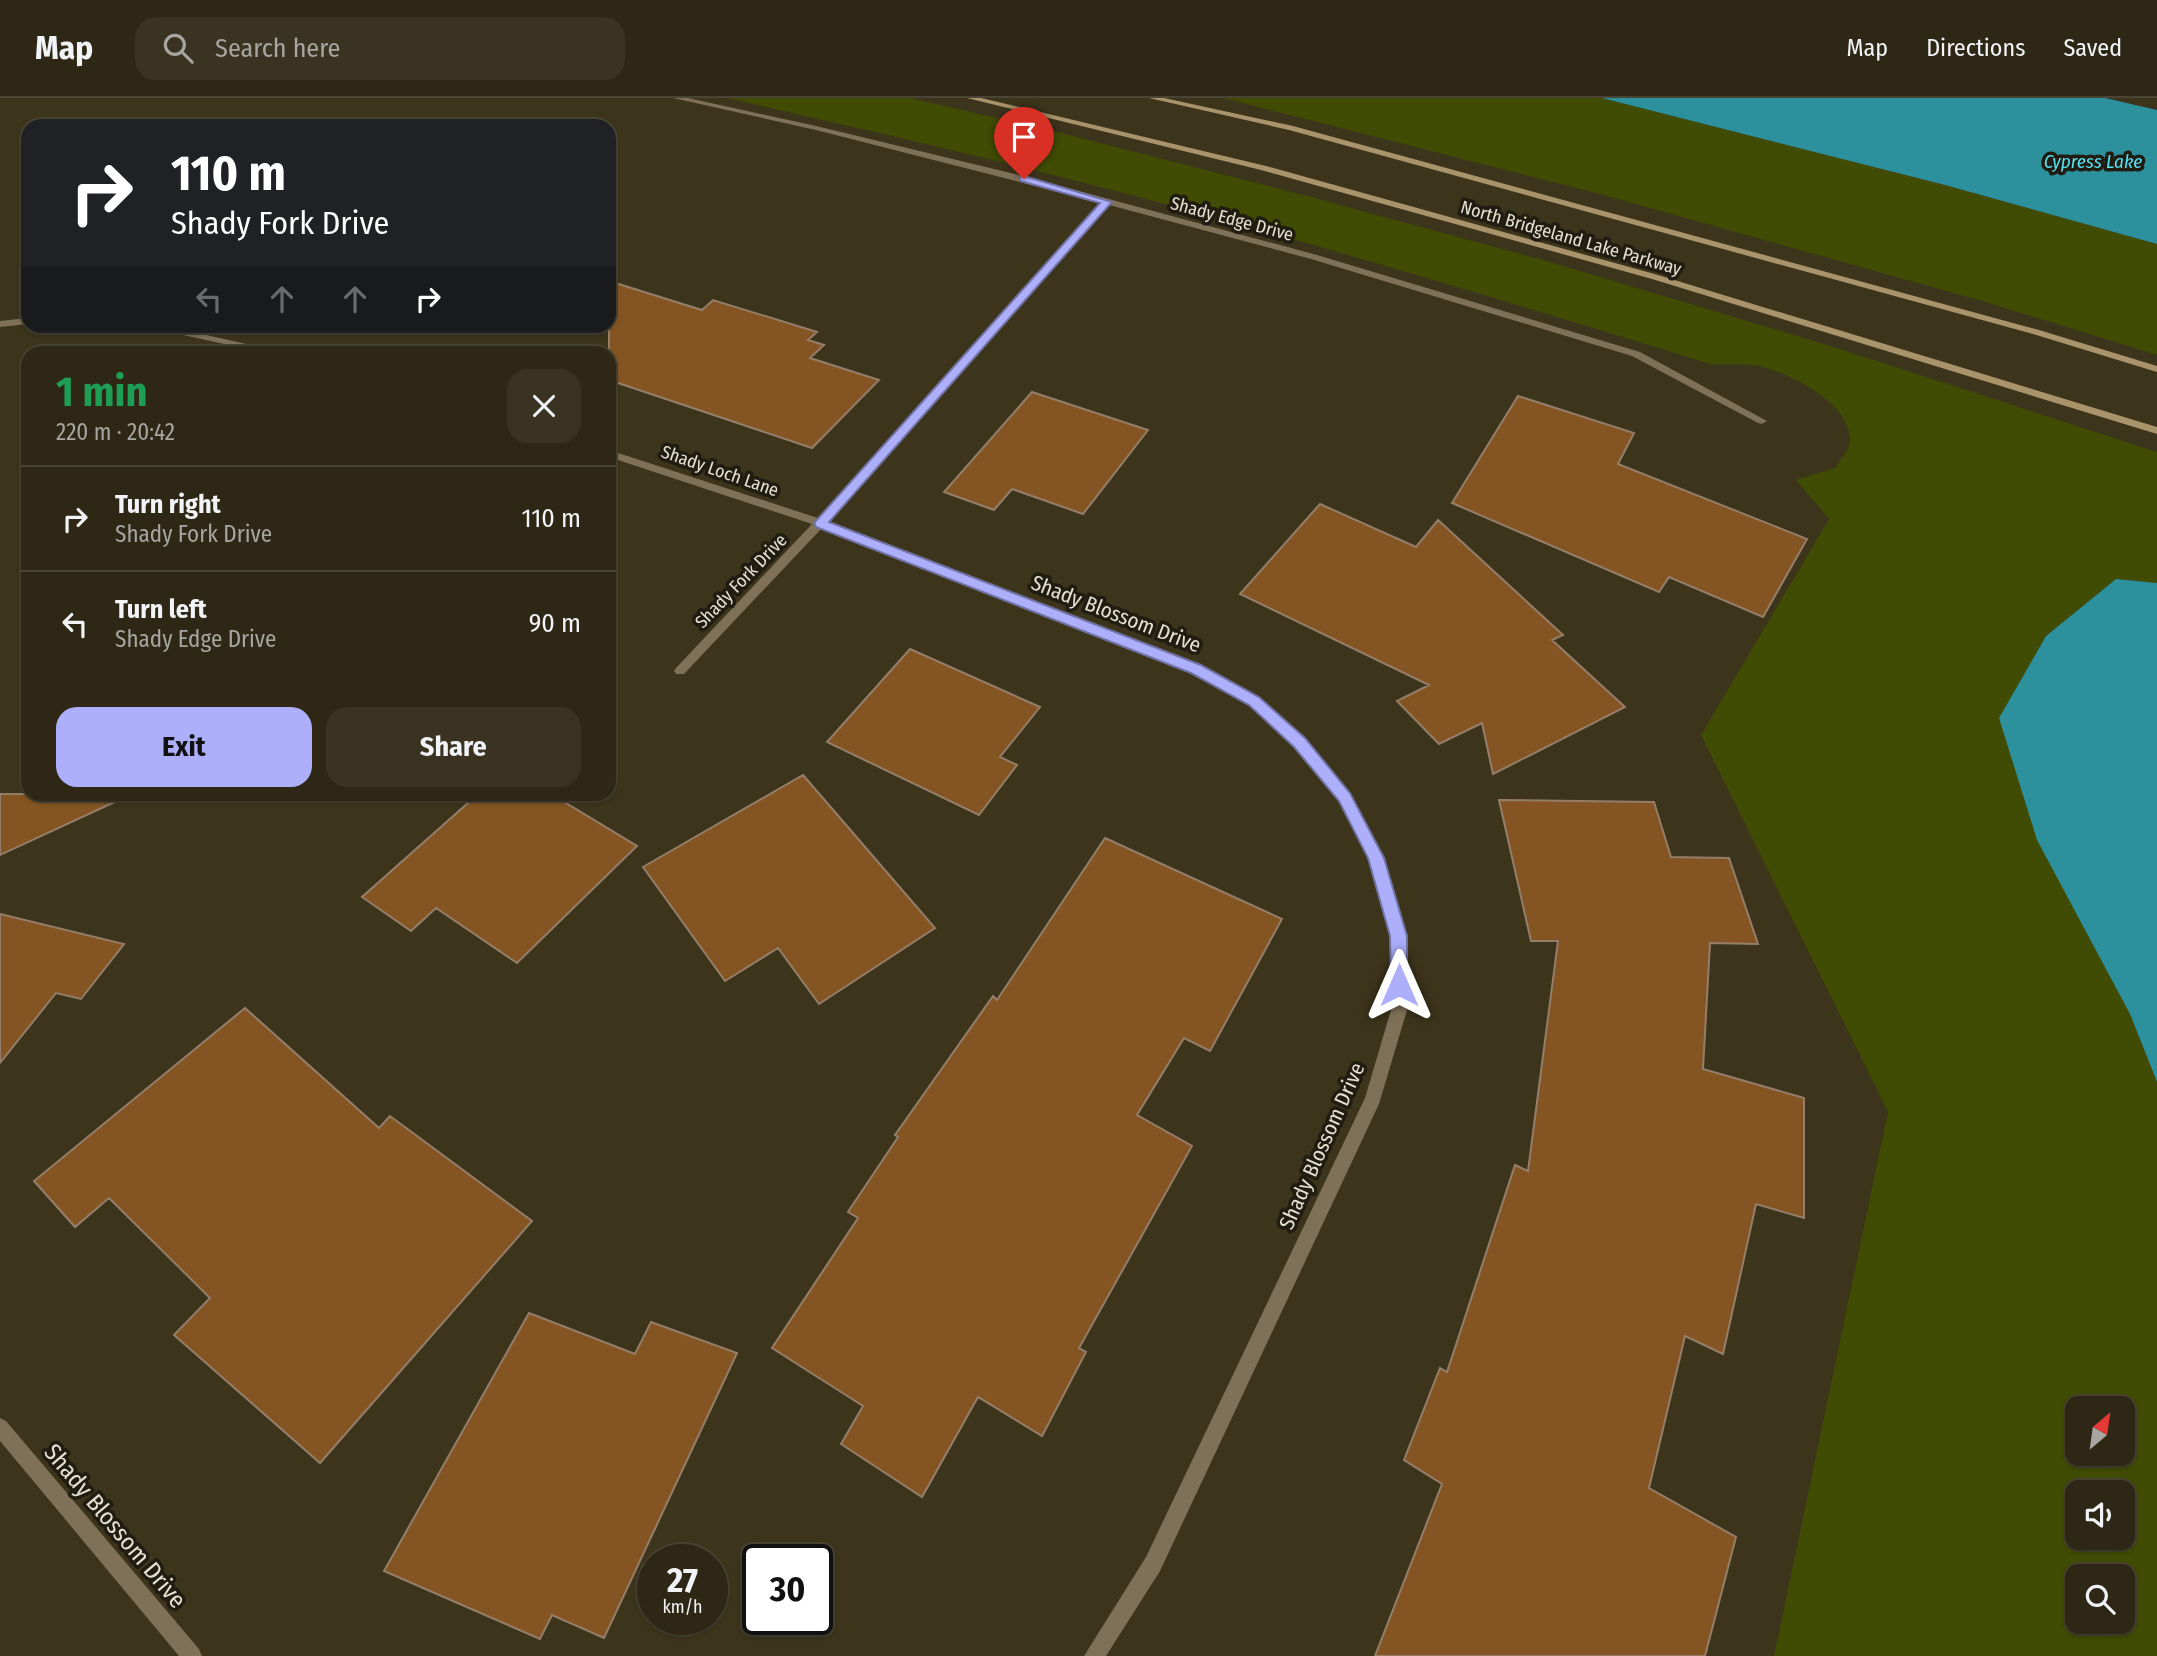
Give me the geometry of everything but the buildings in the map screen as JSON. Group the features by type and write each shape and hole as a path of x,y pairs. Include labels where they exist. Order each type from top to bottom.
{"main road":[{"name":"North Bridgeland Lake Parkway","path":"971,98 1263,168 1655,276 2157,431"},
{"name":"North Bridgeland Lake Parkway","path":"1153,98 1303,131 2023,328 2157,369"}],"street":[{"name":"Shady Edge Drive","path":"677,98 817,128 1314,257 1636,354 1762,421"},
{"name":"Shady Fork Drive","path":"680,671 820,523 1107,202"},
{"path":"0,324 21,322"},
{"path":"188,333 248,346"},
{"name":"Shady Loch Lane","path":"616,455 820,523"},
{"name":"Shady Blossom Drive","path":"820,523 1196,669 1254,701 1299,743 1344,797 1376,858 1399,936 1399,1010 1373,1099 1153,1564 1094,1656"},
{"name":"Shady Blossom Drive","path":"0,1427 192,1656"}],"green space":[{"path":"727,98 910,98 1065,134 1550,262 1824,344 2157,452 2157,583 2116,579 2046,636 1999,718 2130,1014 2157,1082 2157,1656 1774,1656 1888,1112 1701,735 1829,519 1796,480 1835,468 1849,445 1849,431 1843,417 1832,404 1803,383 1771,370 1752,365 1710,364 1243,225 1008,164"},
{"path":"1223,98 1602,98 1945,185 2157,244 2157,355 1989,303 1600,194"}],"water":[{"name":"Cypress Lake","path":"1602,98 2105,98 2157,110 2157,244 1945,185"},
{"path":"2116,579 2157,583 2157,1082 2130,1014 2037,840 1999,718 2046,636"}],"route":[{"path":"1024,179 1107,202 820,523 1196,669 1254,701 1299,743 1344,797 1376,858 1399,936 1399,985"}]}
